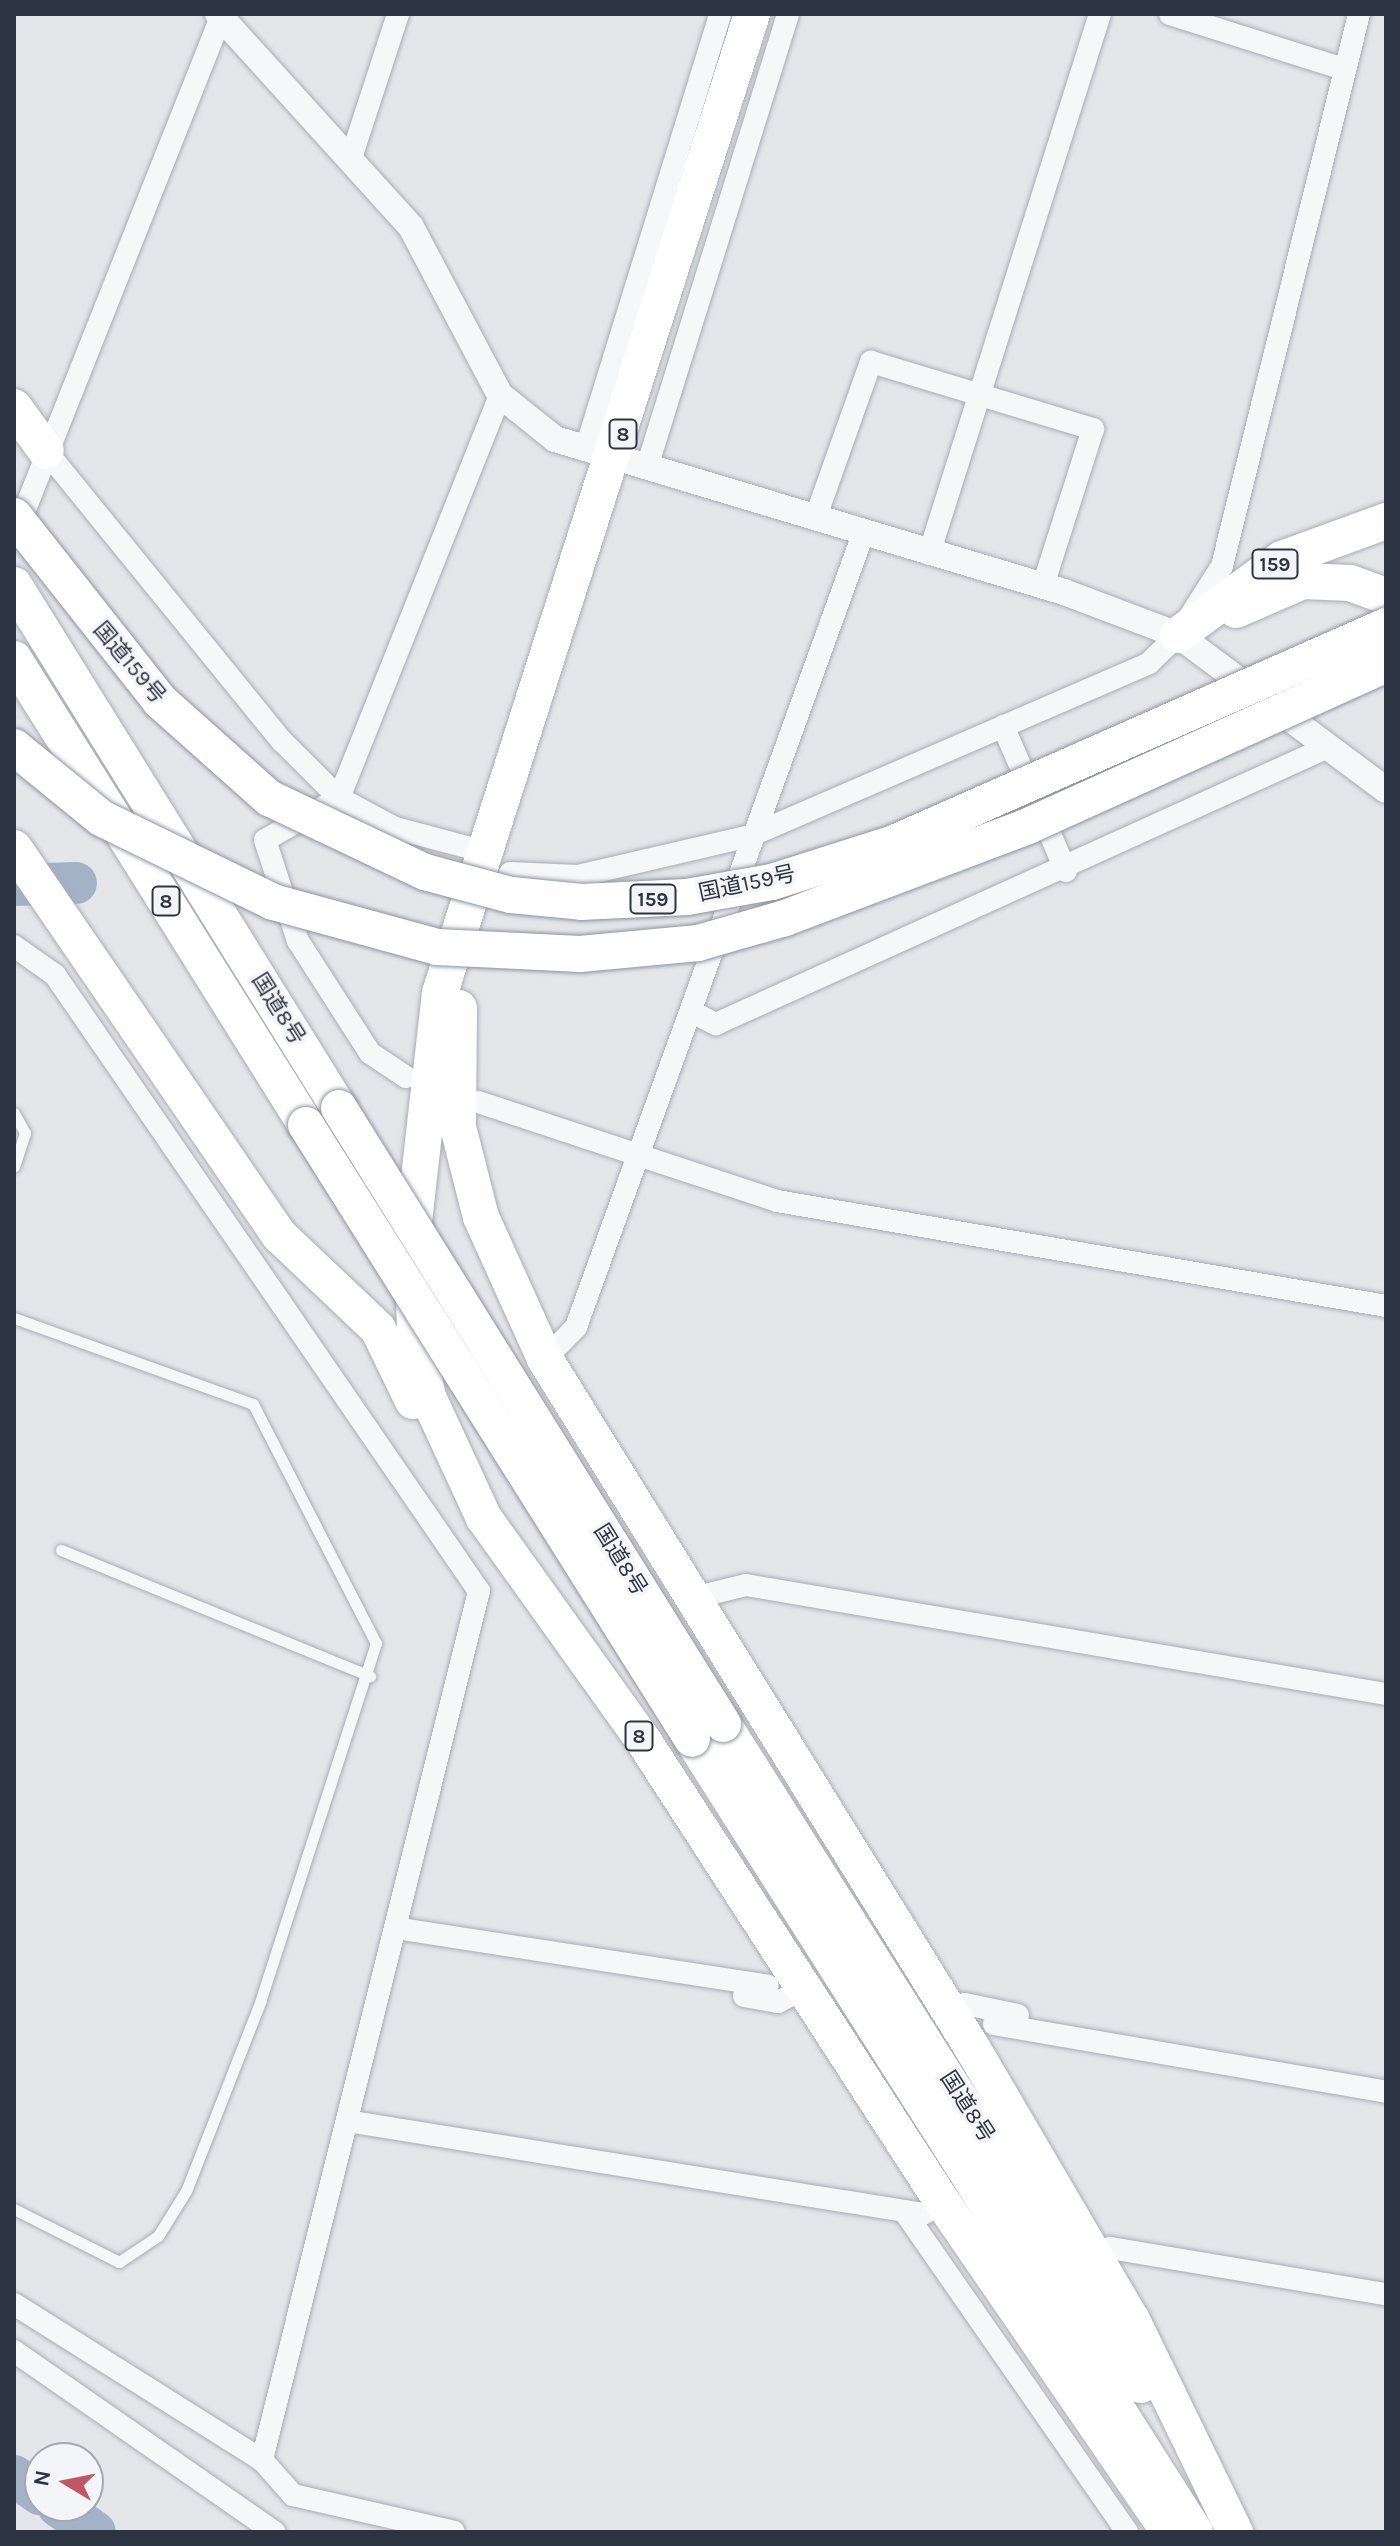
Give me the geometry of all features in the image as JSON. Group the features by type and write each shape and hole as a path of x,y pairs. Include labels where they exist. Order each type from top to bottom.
{"highway":[{"name":"8","path":"752,14 616,457 461,989 458,1127 481,1217 545,1359 697,1597 950,2012 982,2035 1232,2532"},
{"path":"14,407 46,451"},
{"name":"国道159号","path":"14,516 160,701 269,798 425,872 511,895 582,902 687,897 772,882 894,843 1386,626"},
{"name":"159","path":"1178,635 1282,559 1386,521"},
{"name":"159","path":"1178,635 1303,581 1350,583 1386,596"},
{"name":"国道8号","path":"14,585 339,1108 707,1731 1195,2532"},
{"name":"国道159号","path":"14,747 101,818 273,902 437,947 580,954 698,943 785,918 1028,826 1386,664"},
{"name":"国道8号","path":"20,668 306,1125 1232,2532"},
{"name":"8","path":"500,863 440,993 412,1240 415,1332 428,1397 484,1518 643,1740 785,1977 1169,2532"},
{"path":"33,873 280,1236 378,1329 441,1463 484,1518"}],"street":[{"path":"352,155 398,14"},
{"path":"616,457 713,61 720,14"},
{"path":"616,457 760,76 788,14"},
{"path":"929,554 1100,14"},
{"path":"1170,14 1343,69"},
{"path":"46,451 282,741 339,798 395,828 500,863 578,876 750,836 1149,663 1178,635 1222,566 1359,14"},
{"path":"14,537 219,15 352,155 440,273 500,395 555,439 1043,586 1178,635 1324,749 1386,790"},
{"path":"815,519 871,362 1093,429 1043,586"},
{"path":"406,1077 370,1053 298,941 265,840 339,798 500,395"},
{"path":"545,1359 576,1327 694,1013 750,836 863,534"},
{"path":"1003,726 1066,871"},
{"path":"694,1013 716,1024 1066,871 1324,749"},
{"path":"14,946 55,975 479,1591 262,2460"},
{"path":"478,1102 777,1201 1386,1306"},
{"path":"697,1597 746,1585 1386,1694"},
{"path":"395,1928 698,1974 785,1977"},
{"path":"698,1974 710,1962 763,1970 785,1977"},
{"path":"698,1974 704,1990 778,2002 785,1977"},
{"path":"950,2012 965,2004 1063,2024 1069,2037"},
{"path":"982,2035 1053,2050 1069,2037"},
{"path":"982,2035 1069,2037 1386,2092"},
{"path":"347,2121 923,2214 943,2203"},
{"path":"904,2211 1127,2532"},
{"path":"1099,2265 1110,2248 1386,2294"},
{"path":"14,2304 262,2460 293,2495 454,2532"},
{"path":"14,2351 274,2532"}],"lane":[{"path":"14,1113 25,1133 14,1166"},
{"path":"14,1318 253,1404 376,1643 370,1676 261,2000 186,2191 158,2236 119,2262 14,2209"},
{"path":"61,1550 370,1676"}],"waterway":[{"path":"14,885 76,883"},
{"path":"14,2476 24,2483"},
{"path":"81,2522 95,2532"}]}
